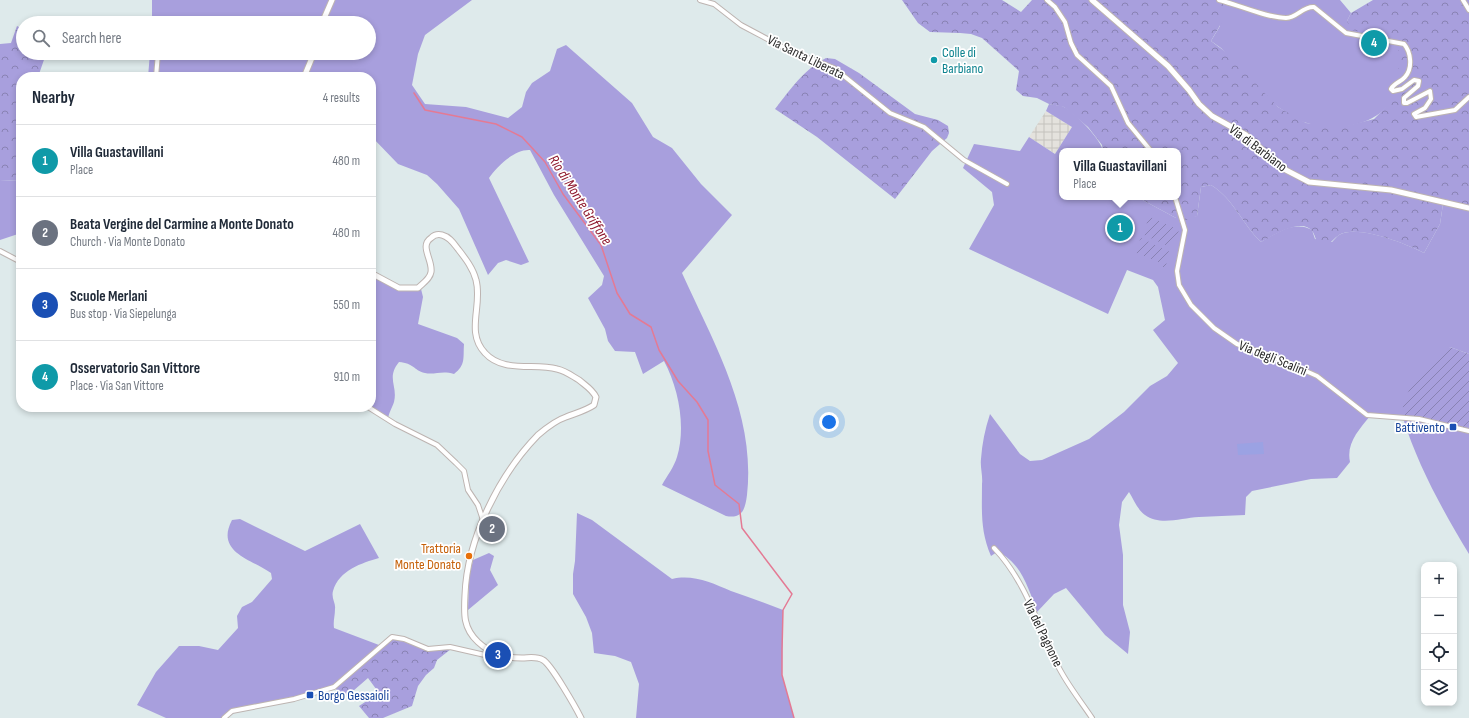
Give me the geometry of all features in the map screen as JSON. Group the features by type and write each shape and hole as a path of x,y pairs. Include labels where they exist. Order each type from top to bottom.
{"street":[{"path":"325,16 332,0"},
{"name":"Via Santa Liberata","path":"700,0 714,4 741,25 794,53 834,68 890,113 924,128 964,160 1007,184"},
{"path":"1047,0 1055,7 1065,22 1071,43 1077,55 1111,86 1116,94 1122,112 1128,123 1149,148"},
{"name":"Via di Barbiano","path":"1092,0 1168,66 1199,104 1208,112 1246,135 1282,168 1309,182 1391,190 1469,208"},
{"path":"1220,0 1275,17 1292,18 1310,7 1314,7 1346,33 1404,44 1410,56 1408,72 1391,89 1393,91 1402,89 1414,80 1418,81 1418,86 1404,98 1404,103 1407,103 1430,91 1431,99 1425,108 1414,114 1416,117 1455,110 1469,97"},
{"path":"1463,0 1469,10"},
{"path":"156,72 157,60"},
{"path":"306,72 311,60"},
{"name":"Via degli Scalini","path":"1176,200 1185,230 1177,271 1179,285 1193,307 1214,328 1237,344 1279,359 1317,376 1367,415 1419,419 1469,431"},
{"path":"376,276 399,288 418,288 427,280 431,272 431,263 426,250 428,240 435,235 442,235 450,238 470,266 476,281 478,302 474,320 476,339 485,353 496,361 508,365 556,369 566,372 592,390 596,397 594,405 587,410 565,417 540,434 520,456 508,473 483,521 470,556 466,578 464,619 468,631 492,653 510,658 536,657 547,663 581,718"},
{"path":"0,252 16,260"},
{"path":"376,412 437,445 456,462 464,471 468,490 478,504 483,521"},
{"name":"Via del Pagnone","path":"994,548 1004,559 1018,582 1034,611 1057,664 1092,718"},
{"path":"224,718 232,712 294,699 334,687 392,638 404,639 428,649 450,647 485,655 492,653"}],"shaded area":[{"path":"1046,111 1072,127 1055,154 1029,137"},
{"path":"1263,442 1264,454 1238,455 1237,444"}],"green space":[{"path":"152,0 472,0 425,35 418,54 412,85 425,104 466,107 508,118 522,107 526,92 532,83 550,71 557,49 566,45 632,103 653,137 672,148 701,184 732,215 682,273 719,353 739,408 745,436 748,465 747,495 742,512 736,516 726,516 662,485 676,461 680,445 680,408 674,384 664,361 643,374 635,352 615,351 608,341 605,329 588,298 602,285 604,276 554,195 530,150 518,152 507,159 489,178 529,262 521,265 506,260 498,263 488,275 459,209 427,175 398,164 376,141 376,72 148,72 149,60 376,60 376,16 152,16"},
{"path":"902,0 1002,0 1021,12 1032,0 1220,0 1226,3 1225,13 1222,22 1211,41 1235,59 1278,107 1306,123 1330,126 1350,125 1374,119 1387,106 1398,88 1398,41 1383,36 1351,30 1347,21 1351,13 1373,0 1469,0 1469,207 1443,204 1440,224 1424,253 1382,236 1357,232 1347,232 1339,235 1325,247 1318,245 1312,231 1307,227 1301,226 1279,232 1261,242 1254,235 1226,197 1211,185 1201,187 1197,216 1186,220 1176,218 1143,200 1181,200 1181,148 1102,148 1102,145 1088,127 1064,107 1049,104 1037,98 1023,96 1016,90 1019,71 982,38 971,34 930,32 918,23"},
{"path":"1220,0 1340,0 1351,13 1347,21 1398,41 1399,86 1392,101 1383,111 1372,118 1360,123 1346,126 1320,126 1303,122 1292,116 1270,100 1255,86 1221,48 1211,41 1220,26"},
{"path":"16,29 16,60 44,60 40,72 16,72 16,180 0,181 0,44 11,43"},
{"path":"826,58 835,59 859,73 915,114 938,120 948,126 949,133 947,138 932,151 895,199 817,137 775,109 804,74"},
{"path":"1049,104 1061,106 1069,110 1093,133 1102,148 1059,148 1059,200 1143,200 1176,218 1197,216 1201,187 1211,185 1226,197 1254,235 1261,242 1286,229 1299,226 1312,230 1315,239 1332,242 1339,235 1347,232 1369,233 1394,240 1424,253 1440,224 1443,204 1469,207 1469,354 1450,347 1419,419 1469,431 1469,554 1432,488 1416,453 1403,418 1370,416 1354,437 1349,455 1350,462 1337,478 1311,479 1252,491 1246,497 1245,515 1199,517 1164,521 1157,520 1142,513 1129,492 1122,502 1119,525 1123,555 1123,605 1130,632 1128,654 1105,635 1066,588 1054,594 1037,612 1027,586 1018,569 1005,556 997,552 991,556 987,547 982,520 981,462 984,436 990,414 1020,454 1030,461 1042,460 1089,439 1124,412 1150,386 1167,376 1178,363 1153,330 1165,320 1158,287 1153,280 1127,270 1108,314 969,249 994,205 992,192 963,168 974,144 1020,151 1029,137 1055,154 1072,127 1046,111"},
{"path":"16,180 16,235 0,240 0,181"},
{"path":"1146,215 1179,230 1173,246 1170,247 1142,234 1147,223 1144,221"},
{"path":"1141,238 1170,252 1165,268 1163,267 1163,264 1134,252"},
{"path":"376,276 407,289 421,289 423,297 418,324 457,338 464,344 464,357 462,364 458,371 454,374 446,372 425,373 411,365 399,362 393,373 395,396 388,419 376,411"},
{"path":"1450,347 1469,354 1469,431 1434,421 1403,418 1404,403 1416,379 1431,360"},
{"path":"577,513 592,520 672,579 695,578 710,582 783,610 782,675 794,718 636,718 639,684 631,662 615,656 594,653 592,633 586,617 573,594"},
{"path":"240,519 305,551 360,524 379,558 352,568 340,578 336,584 333,591 335,607 334,628 379,645 348,676 325,690 288,702 236,712 225,718 166,718 137,705 156,672 179,646 199,646 218,650 238,628 237,616 242,607 252,602 272,579 271,573 245,559 232,547 228,540 228,531 232,520"},
{"path":"489,553 494,556 490,570 498,585 468,610 469,577 473,560"},
{"path":"398,637 428,649 450,647 451,649 437,660 434,668 426,675 418,686 412,706 383,718 369,718 359,706 379,693 368,678 345,698 334,687 387,641"}],"waterway":[{"name":"Rio di Monte Griffone","path":"414,93 425,110 496,124 522,137 545,162 563,194 601,245 617,293 630,314 651,327 659,350 678,381 697,402 708,420 708,451 715,485 739,504 742,528 792,594 783,610 782,675 794,718"}],"place":[{"name":"Osservatorio San Vittore","path":"1374,43"},
{"name":"Colle di Barbiano","path":"934,60"},
{"name":"Villa Guastavillani","path":"1120,228"},
{"name":"Battivento","path":"1453,427"},
{"name":"Beata Vergine del Carmine a Monte Donato","path":"492,529"},
{"name":"Trattoria Monte Donato","path":"469,556"},
{"name":"Scuole Merlani","path":"498,655"},
{"name":"Borgo Gessaioli","path":"310,695"}]}
